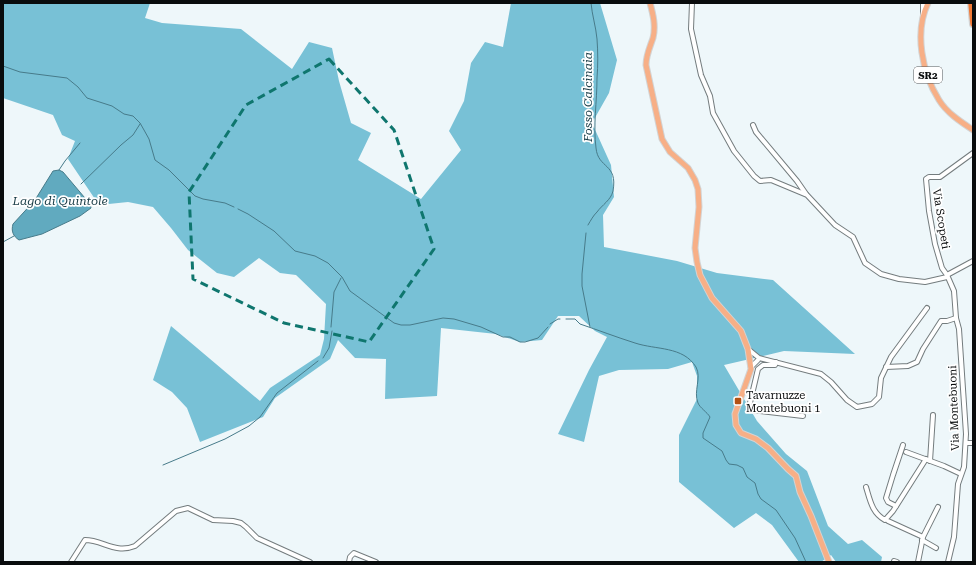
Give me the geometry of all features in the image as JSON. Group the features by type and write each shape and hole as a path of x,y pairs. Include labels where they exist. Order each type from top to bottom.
{"highway":[{"path":"971,3 973,24"}],"main road":[{"path":"650,3 654,27 653,37 646,56 646,65 662,139 666,147 688,168 698,186 699,207 696,256 703,283 712,298 741,331 748,349 751,367 735,414 735,420 738,429 742,433 762,443 796,476 800,492 829,562"},
{"name":"SR2","path":"928,3 923,18 920,41 921,50 933,88 940,101 949,111 958,120 973,130"}],"street":[{"path":"692,3 691,29 701,75 710,96 713,113 734,151 746,167 760,181 771,180 806,195"},
{"path":"923,3 923,18"},
{"path":"754,125 756,132 797,181 806,195 835,224 853,237 865,263 881,274 899,279 925,282 947,276 973,261"},
{"name":"Via Scopeti","path":"942,268 935,244 929,211 926,180 929,177 940,177 973,153"},
{"name":"Via Montebuoni","path":"942,268 954,291 956,318 959,329 966,434 964,467 958,484 954,537 948,562"},
{"path":"750,360 760,359 776,362 821,374 831,382 847,400 857,407 872,404 879,397 881,378 891,357 927,308"},
{"path":"886,367 908,366 917,362 923,349 942,321 956,318"},
{"path":"748,349 760,359"},
{"path":"751,367 760,359"},
{"path":"776,362 775,365 763,365 758,369 749,407 752,410 780,412 803,416"},
{"path":"745,388 752,390"},
{"path":"866,487 874,512 885,520 928,460 932,416"},
{"path":"966,443 973,443"},
{"path":"896,506 888,502 886,498 903,445"},
{"path":"906,452 961,474"},
{"path":"918,562 922,539 938,507"},
{"path":"71,562 85,540 122,549 129,548 135,546 176,511 188,508 213,520 241,523 257,538 310,562"},
{"path":"888,521 936,548"},
{"path":"349,562 350,557 354,554 376,562"}],"highlighted area":[{"path":"329,59 394,130 434,249 369,342 284,323 193,279 189,192 246,105"}],"shaded area":[{"path":"3,3 150,3 145,18 162,23 241,29 292,69 309,42 332,48 339,81 351,123 371,133 358,160 421,199 461,150 449,131 464,101 471,63 485,42 503,47 511,3 600,3 617,60 609,93 592,123 611,165 614,197 603,215 604,247 677,261 717,273 773,280 855,354 784,351 724,365 757,421 786,454 807,471 828,526 848,544 862,540 882,557 881,562 836,562 831,555 821,562 799,562 772,525 756,513 734,528 679,482 679,435 697,399 697,376 692,362 668,369 619,370 599,376 584,442 558,434 607,337 595,331 579,316 558,316 542,340 520,342 496,334 441,328 437,396 385,399 386,359 355,358 338,340 330,359 275,398 263,417 200,442 187,408 172,392 153,380 171,326 260,401 270,388 320,355 324,339 326,304 296,275 280,273 259,258 234,277 217,273 188,250 153,207 128,202 99,205 68,159 75,141 62,135 53,115 3,98"}],"water":[{"name":"Lago di Quintole","path":"59,170 63,172 90,204 91,208 80,216 42,234 19,240 13,233 13,224 35,200 53,171"}],"waterway":[{"name":"Fosso Calcinaia","path":"588,225 594,215 612,194 614,182 613,175 600,160 596,148 595,122 598,49 591,3"},
{"path":"3,66 20,72 67,78 78,87 87,98 112,106 124,114 133,116 140,123 149,139 155,160 169,170 195,196 225,203 234,207"},
{"path":"81,184 133,135 140,124"},
{"path":"59,170 80,143"},
{"path":"238,209 274,231 295,251 315,256 328,263 342,277 350,291 394,323 410,325 443,318 454,319 481,327 503,337 510,337 520,342 538,338 548,327"},
{"name":"Fosso Calcinaia","path":"586,233 582,286 590,327"},
{"path":"3,242 14,236"},
{"path":"331,327 334,292 341,278"},
{"path":"550,324 560,319"},
{"path":"566,319 575,319 580,324 635,343 677,352 691,360 698,371 696,394 698,403 710,417 703,433 703,438 722,451 729,464 737,465 743,468 747,477 755,483 761,499 776,510 795,538 806,562"},
{"path":"323,358 329,348 332,331"},
{"path":"163,465 225,439 249,426 260,417 277,393 318,361"}],"place":[{"name":"Tavarnuzze Montebuoni 1","path":"738,401"}]}
